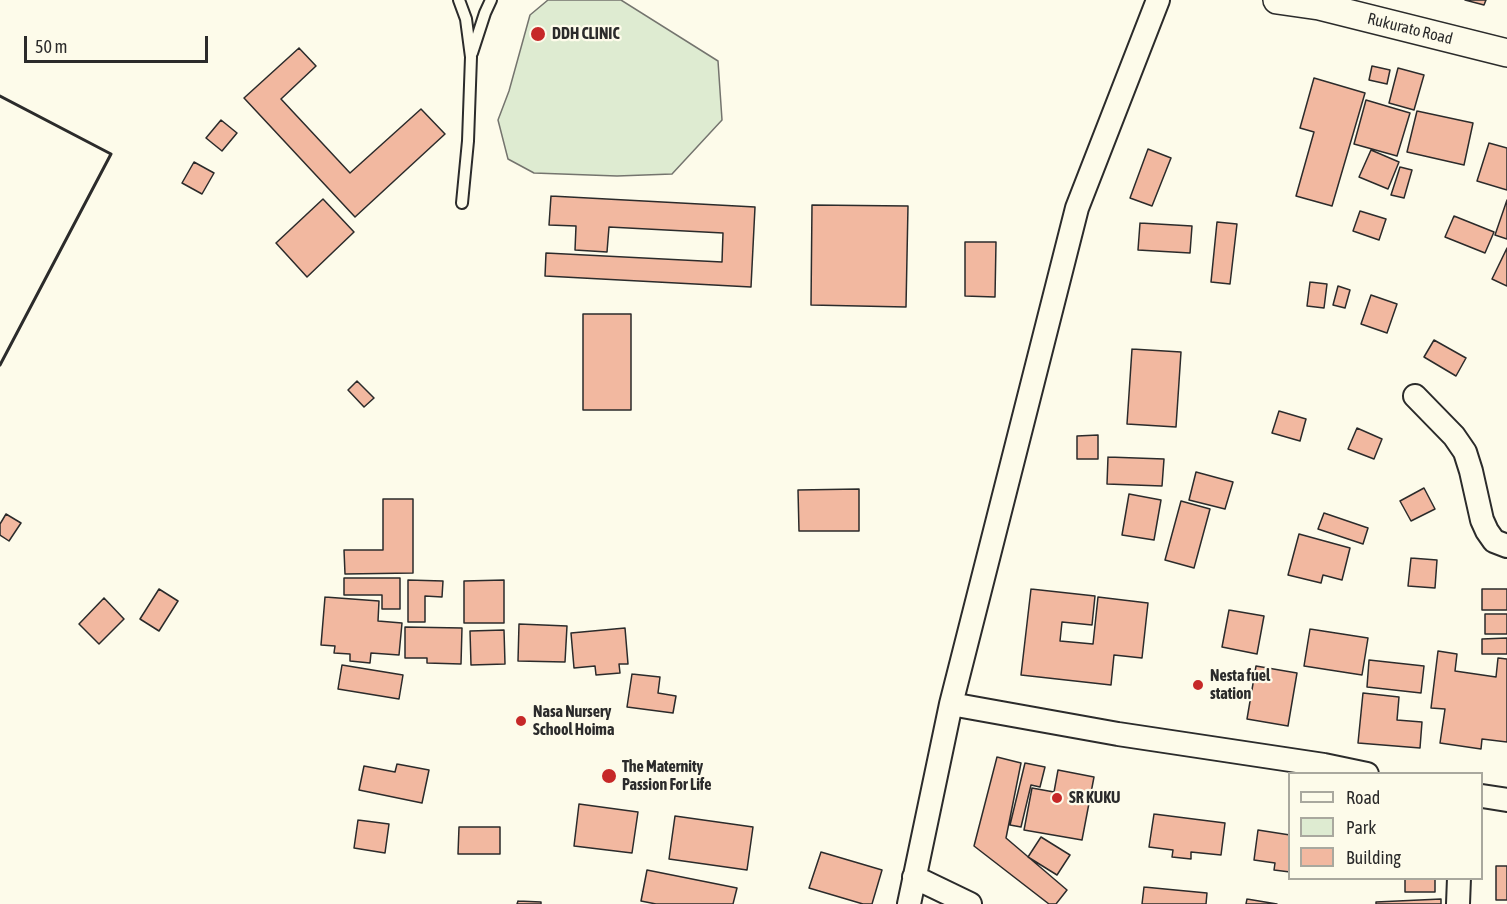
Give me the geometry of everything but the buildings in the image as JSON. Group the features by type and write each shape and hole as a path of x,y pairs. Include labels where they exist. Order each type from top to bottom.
{"street":[{"path":"909,904 951,704 1077,208 1158,0"},
{"name":"Rukurato Road","path":"1277,0 1319,6 1507,53"},
{"path":"1415,396 1454,436 1465,452 1482,520 1494,541 1507,546"},
{"path":"951,704 1118,734 1356,772"},
{"path":"1483,796 1507,800"},
{"path":"914,877 970,904"},
{"path":"1458,904 1459,880"}],"lane":[{"path":"459,0 466,19 471,57 468,141 462,203"},
{"path":"471,57 491,0"}],"green space":[{"path":"548,0 621,0 718,61 722,120 672,174 617,176 534,173 508,159 498,120 509,91 530,15"}],"wall":[{"path":"0,96 111,154 0,365"}],"place":[{"name":"DDH CLINIC","path":"538,34"},
{"name":"Nesta fuel station","path":"1198,685"},
{"name":"Nasa Nursery School Hoima","path":"521,721"},
{"name":"The Maternity Passion For Life","path":"609,776"},
{"name":"SR KUKU","path":"1057,798"}]}
